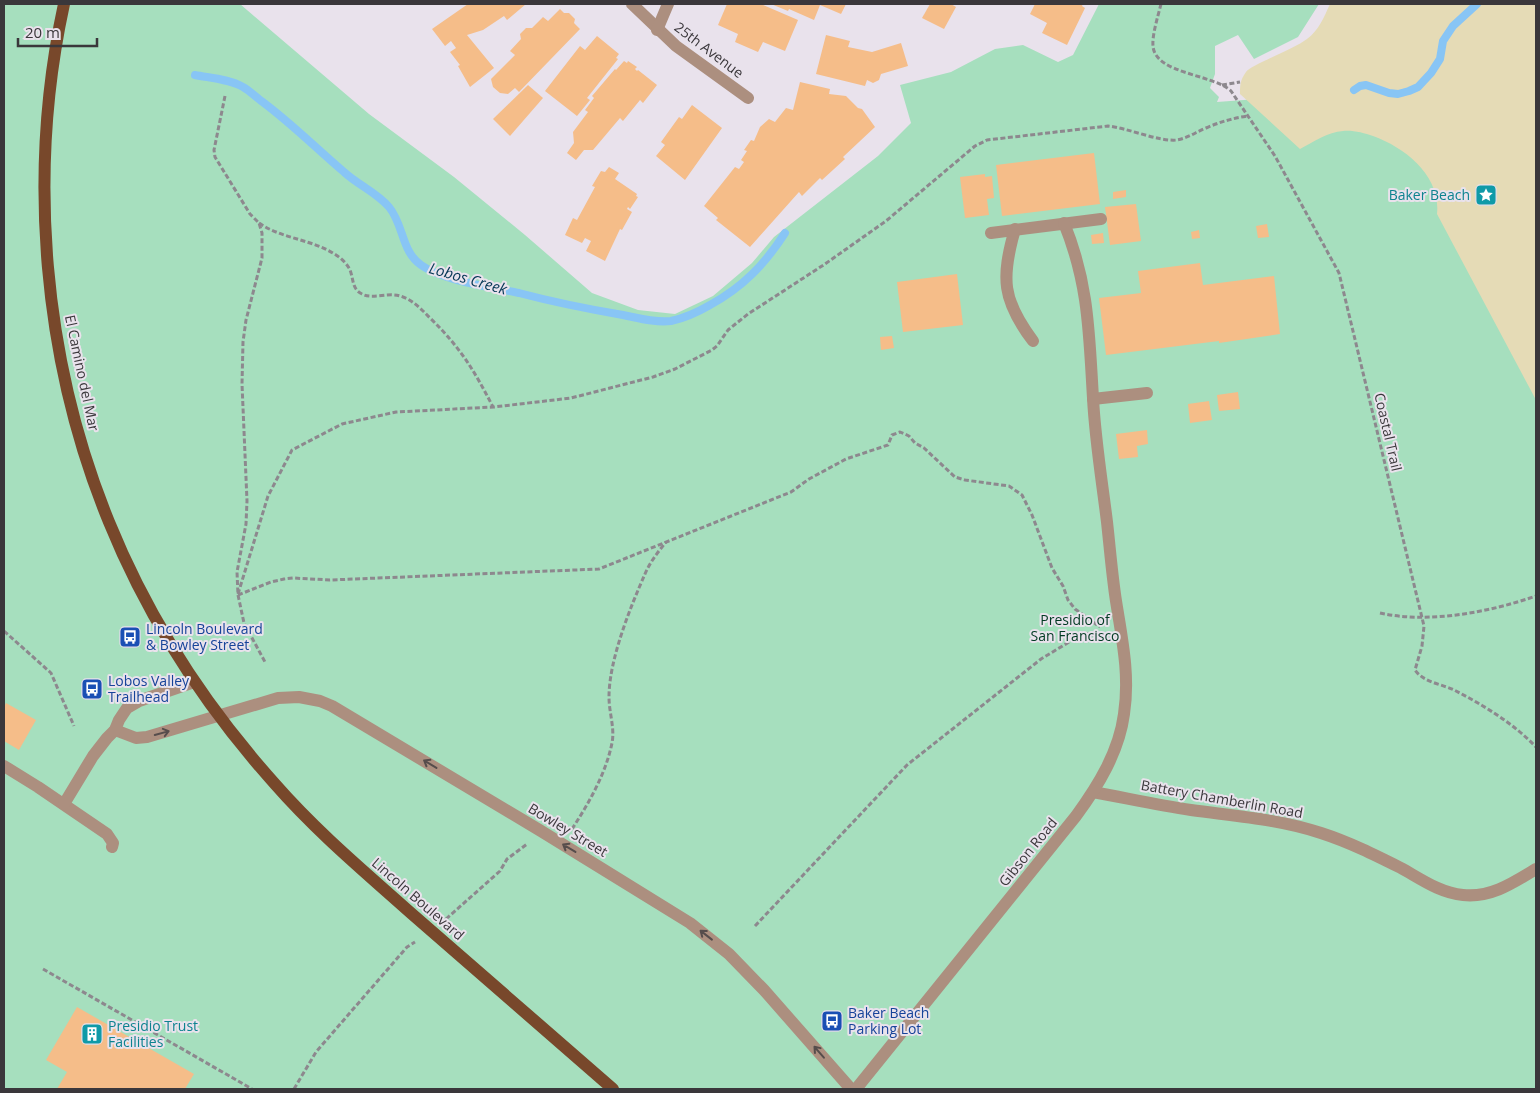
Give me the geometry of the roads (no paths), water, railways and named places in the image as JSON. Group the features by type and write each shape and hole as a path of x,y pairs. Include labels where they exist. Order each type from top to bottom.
{"main road":[{"name":"El Camino del Mar","path":"64,4 51,82 45,168 48,256 61,358 81,443 110,524 167,637 194,682 219,717"},
{"name":"Lincoln Boulevard","path":"219,717 308,820 430,930 613,1089"}],"street":[{"name":"25th Avenue","path":"632,4 657,30 676,46 748,98"},
{"path":"657,30 668,4"},
{"path":"991,233 1101,219"},
{"name":"Gibson Road","path":"856,1089 1094,792 1113,755 1124,715 1127,679 1115,594 1093,399 1085,290 1076,254 1064,224"},
{"path":"1015,230 1007,260 1006,286 1014,314 1033,341"},
{"path":"1093,399 1147,393"},
{"path":"64,804 93,756 115,730 122,714 132,704 194,682"},
{"name":"Bowley Street","path":"115,730 141,738 219,717 278,698 299,697 320,701 344,713 541,831 671,911 711,939 729,954 780,1006 851,1089"},
{"path":"4,766 107,834 113,843 112,848"},
{"name":"Battery Chamberlin Road","path":"1094,792 1178,808 1292,825 1343,841 1397,866 1435,887 1462,895 1488,894 1501,889 1536,868"}],"waterway":[{"name":"Lobos Creek","path":"1354,90 1366,85 1398,94 1418,87 1431,73 1440,59 1443,41 1453,26 1477,4"},
{"name":"Lobos Creek","path":"195,75 232,82 243,87 285,119 349,177 373,193 389,207 398,222 406,245 414,259 430,271 455,279 653,321 671,321 701,310 733,291 761,265 785,233"}],"place":[{"name":"Baker Beach","path":"1486,195"},
{"name":"Lincoln Boulevard & Bowley Street","path":"130,637"},
{"name":"Lobos Valley Trailhead","path":"92,689"},
{"name":"Baker Beach Parking Lot","path":"832,1021"},
{"name":"Presidio Trust Facilities","path":"92,1034"}],"park label":[{"name":"Presidio of San Francisco","path":"1075,628"}]}
